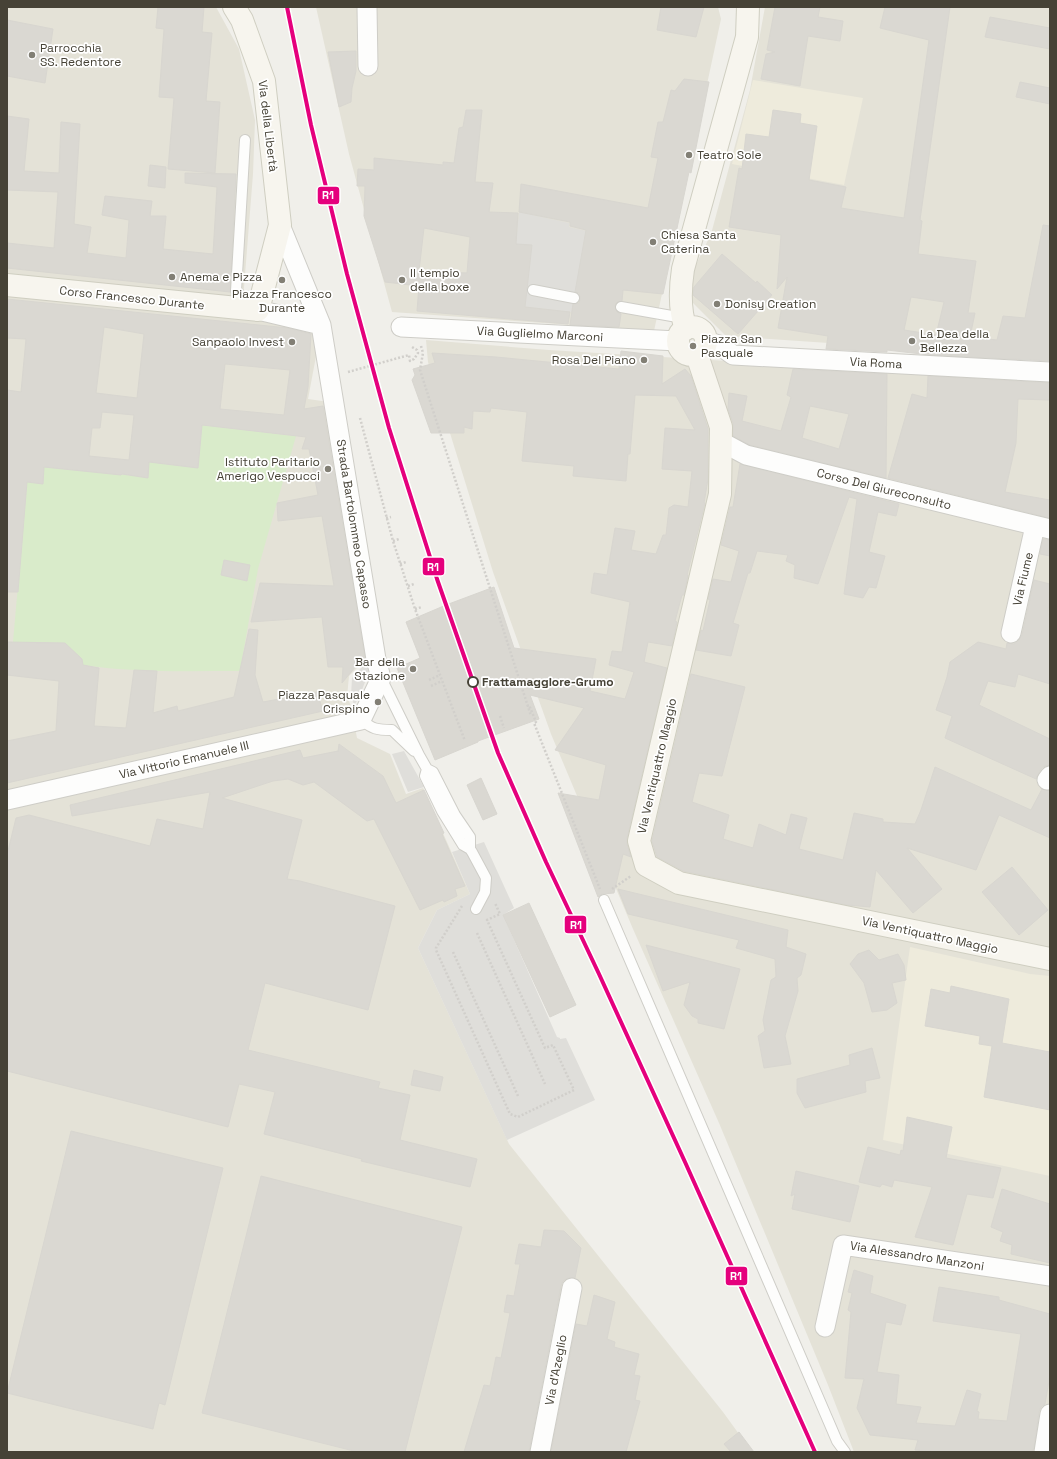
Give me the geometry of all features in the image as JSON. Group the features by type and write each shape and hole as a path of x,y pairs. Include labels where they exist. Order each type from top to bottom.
{"street":[{"name":"Via della Libertà","path":"234,7 242,20 264,81 280,226"},
{"path":"367,7 368,66"},
{"path":"734,7 746,36"},
{"path":"702,348 705,336 700,329 682,329 680,288 683,269 746,36 748,7"},
{"path":"280,226 258,310 321,325"},
{"path":"280,226 321,325"},
{"name":"Corso Francesco Durante","path":"7,285 258,310"},
{"name":"Strada Bartolommeo Capasso","path":"321,325 380,678"},
{"name":"Via Guglielmo Marconi","path":"401,327 682,329"},
{"name":"Via Roma","path":"702,348 719,345 733,355 1050,372"},
{"name":"Via Ventiquattro Maggio","path":"702,348 721,428 720,494 639,841 646,865 679,883 1050,959"},
{"name":"Corso Del Giureconsulto","path":"720,442 746,455 1043,527"},
{"name":"Via Fiume","path":"1011,633 1043,527"},
{"path":"361,720 380,678"},
{"name":"Via Vittorio Emanuele III","path":"7,800 361,720"},
{"name":"Via Alessandro Manzoni","path":"825,1327 843,1245 1050,1276"},
{"name":"Via d'Azeglio","path":"540,1452 572,1288"},
{"path":"1044,1452 1050,1414"}],"lane":[{"path":"245,140 236,291 258,310"},
{"path":"533,290 574,298"},
{"path":"621,307 682,329"},
{"path":"380,678 419,755 427,769 433,772 455,815 470,837 470,848 486,878 485,892 476,909"},
{"path":"361,720 372,728 392,730 419,755"},
{"path":"603,897 837,1441 845,1452"}],"path":[{"path":"419,342 423,352 420,370 531,716"},
{"path":"344,373 409,355 410,361 414,359 418,353 413,347 409,347"},
{"path":"360,418 386,518 400,564 415,609 465,741"},
{"path":"386,518 391,517"},
{"path":"393,541 399,539"},
{"path":"400,564 406,562"},
{"path":"408,586 414,584"},
{"path":"415,609 422,607"},
{"path":"429,680 440,675"},
{"path":"431,686 442,681"},
{"path":"527,706 529,705 536,722 534,723 603,897"},
{"path":"500,716 504,728"},
{"path":"609,891 616,887"},
{"path":"463,905 436,950 510,1114 518,1117 574,1090 553,1045 545,1048 487,920 500,914 494,901"},
{"path":"478,933 546,1084"},
{"path":"453,952 518,1096"}],"shaded area":[{"path":"7,7 216,7 239,49 255,120 253,174 243,300 7,276"},
{"path":"316,7 718,7 721,19 654,331 392,312 349,154"},
{"path":"765,7 1050,7 1050,358 726,336 689,299 688,281 711,234 750,90"},
{"path":"753,80 863,98 844,185 732,164"},
{"path":"519,212 569,223 569,227 586,231 572,312 510,305"},
{"path":"7,296 251,319 314,328 317,351 308,399 329,402 369,656 349,676 347,697 351,706 357,738 390,754 406,794 423,788 470,894 437,910 418,948 509,1144 723,1412 752,1452 7,1452"},
{"path":"426,340 549,350 1050,381 1050,1452 854,1452 828,1385 719,1123 633,929 551,734 493,572 428,362"},
{"path":"370,658 365,682 359,698 354,705 351,696 352,678"},
{"path":"404,751 424,787 408,792 392,754"},
{"path":"484,842 514,908 503,915 557,1037 560,1039 566,1038 595,1100 507,1140 418,948 437,910 470,894 452,852"},
{"path":"910,947 1030,974 1050,976 1050,1176 883,1140"}],"green space":[{"path":"202,425 296,436 258,569 240,671 162,671 103,668 83,665 82,659 65,643 13,642 27,482 43,483 44,467 148,477 149,462 198,468"}],"building":[{"path":"158,7 204,7 202,32 212,33 206,101 220,102 215,173 168,169 174,98 159,97 164,29 156,28"},
{"path":"661,7 704,7 696,37 657,30"},
{"path":"775,7 820,7 818,17 843,21 840,41 808,36 800,86 761,79 766,54 775,52 767,50"},
{"path":"885,7 950,7 920,220 922,221 918,254 976,261 968,313 975,313 970,337 997,340 1003,316 1025,318 1043,225 1050,226 1050,361 930,355 887,350 887,352 826,349 828,336 778,328 787,277 777,289 781,235 729,227 739,168 742,169 746,134 769,137 773,110 801,114 800,123 817,126 809,180 846,187 841,208 904,218 929,40 880,28","holes":["911,297 944,302 936,335 904,330"]},
{"path":"990,17 1050,28 1050,49 985,37"},
{"name":"Parrocchia SS. Redentore","path":"7,20 53,29 45,83 7,76"},
{"path":"356,51 356,71 352,88 351,102 339,107 328,52"},
{"path":"684,79 709,82 691,173 689,172 663,294 623,290 622,301 616,303 615,306 617,312 621,314 619,327 570,325 573,304 579,303 580,299 579,293 575,292 586,230 570,226 570,222 519,212 521,184 648,208 658,158 651,157 658,122 663,122 671,90 675,91"},
{"path":"1020,82 1050,88 1050,104 1016,97"},
{"path":"466,110 482,110 475,182 493,183 489,212 518,213 516,244 532,245 525,307 570,312 568,324 417,311 419,286 385,282 364,216 365,186 357,186 358,169 374,170 374,158 443,165 443,162 454,163 459,128 463,127","holes":["424,228 470,237 467,273 419,271"]},
{"path":"7,116 29,119 24,171 59,173 61,122 80,124 74,224 91,227 87,253 126,258 129,220 102,215 105,196 152,201 150,216 166,216 163,249 213,254 217,187 185,183 185,173 236,174 230,292 7,268 7,243 54,248 58,192 7,190"},
{"path":"150,165 166,167 165,188 148,186"},
{"path":"722,254 756,283 757,281 772,295 738,334 693,295 694,287"},
{"path":"7,299 288,328 311,334 308,387 304,409 323,406 365,658 356,666 342,683 343,667 328,667 322,617 251,622 260,583 334,586 322,516 278,521 277,503 318,495 309,449 302,449 306,437 202,425 198,468 149,462 148,478 122,474 44,467 43,484 27,482 18,592 7,592 7,390 21,392 26,339 7,338","holes":["104,327 144,334 137,398 96,393","225,364 290,370 284,415 220,409","102,412 134,415 129,460 89,456 92,428 100,428"]},
{"path":"621,351 663,356 662,384 685,369 691,376 708,429 708,479 705,503 687,575 684,595 682,595 675,621 677,622 672,646 648,642 644,662 667,668 627,838 627,844 631,857 623,854 614,893 602,894 598,897 558,793 599,800 606,765 555,750 584,708 530,695 539,719 478,741 435,760 397,668 420,658 406,622 494,587 514,648 596,659 590,691 625,699 634,672 609,665 612,651 622,652 630,602 591,593 594,573 607,575 615,528 635,531 631,550 656,554 663,535 666,535 669,508 674,505 688,507 692,471 662,469 665,428 695,430 676,396 635,395 626,481 573,476 574,466 522,461 527,412 491,408 490,412 473,411 472,429 464,427 464,433 431,433 412,380 415,375 413,369 435,363 432,353 496,357 619,369"},
{"path":"793,369 887,374 886,478 750,445 733,436 733,423 728,409 729,393 747,396 742,421 781,431 791,397 787,395","holes":["810,406 849,414 839,449 802,438"]},
{"path":"928,376 1050,383 1050,400 1018,399 1016,443 1005,492 1050,500 1050,518 888,478 912,394 927,398"},
{"path":"740,464 899,504 896,516 878,512 869,552 885,556 876,588 869,587 863,598 844,594 857,499 849,497 818,584 794,578 795,565 786,561 788,555 757,551 750,573 748,573 733,623 739,625 731,656 696,650 701,630 703,631 713,579 731,582 739,551 721,545 730,507 733,507"},
{"path":"1043,539 1050,540 1050,556 1040,554"},
{"path":"224,560 250,565 247,581 221,575"},
{"path":"1034,580 1050,584 1048,614 1050,614 1050,684 1018,674 1015,687 988,681 979,705 1050,739 1050,765 1041,769 1036,779 945,738 952,716 936,710 947,677 950,662 978,642 1006,649 1007,643 1014,644 1019,640 1022,635"},
{"path":"249,629 258,630 255,675 263,702 317,692 323,711 7,783 7,741 56,731 59,681 7,675 7,642 65,643 82,659 83,665 99,668 94,726 126,728 134,670 157,671 153,713 177,706 178,711 234,697"},
{"path":"691,674 745,687 722,776 699,773 692,802 729,815 723,839 753,848 759,824 786,835 791,814 807,818 799,849 843,860 854,813 883,819 883,822 915,824 935,767 1031,810 1042,789 1050,790 1050,838 999,815 976,870 907,848 942,889 913,913 876,870 870,907 847,905 683,871 657,857 652,841"},
{"path":"339,744 383,776 396,803 424,790 444,833 442,834 465,886 455,889 457,896 444,902 443,900 420,910 374,819 367,821 314,782 303,785 288,779 273,781 222,798 302,820 287,879 300,881 395,906 368,1010 265,983 248,1050 380,1082 378,1088 410,1095 400,1140 477,1159 470,1187 361,1161 362,1159 264,1134 275,1092 239,1084 228,1127 7,1071 7,855 16,818 29,815 150,846 157,819 203,829 210,792 72,816 70,805 300,750 303,758 338,752"},
{"path":"481,778 497,814 483,820 467,785"},
{"path":"1012,867 1048,910 1019,935 982,892"},
{"path":"618,889 788,930 786,947 806,954 801,975 797,978 798,991 785,1036 791,1064 764,1068 758,1036 765,1031 763,1020 771,980 776,977 775,959 736,948 739,940 628,914"},
{"path":"529,903 576,1005 550,1017 503,915"},
{"path":"646,945 740,969 724,1029 698,1023 698,1019 692,1016 684,1005 690,982 663,991"},
{"path":"869,950 879,960 898,954 904,965 906,980 892,983 897,1003 887,1010 872,1012 864,983 850,964 858,954"},
{"path":"951,986 1009,999 1002,1043 1050,1052 1050,1110 984,1097 992,1046 979,1044 980,1036 925,1026 931,989 950,993"},
{"path":"872,1048 880,1078 865,1081 866,1092 805,1108 797,1093 797,1079 850,1065 849,1055"},
{"path":"414,1070 443,1077 440,1091 411,1085"},
{"path":"907,1117 952,1127 946,1158 1001,1168 993,1198 967,1194 953,1245 915,1237 932,1187 894,1180 892,1187 882,1184 880,1187 859,1182 868,1147 900,1155 901,1150 903,1151"},
{"path":"71,1131 223,1168 165,1405 159,1403 153,1429 7,1393"},
{"path":"796,1171 859,1186 850,1222 792,1209 795,1194 791,1196"},
{"path":"261,1176 462,1227 405,1452 358,1452 202,1413"},
{"path":"1002,1189 1050,1204 1050,1263 1011,1254 1012,1245 1000,1241 1003,1232 991,1227"},
{"path":"544,1230 564,1231 581,1248 575,1278 568,1278 563,1281 561,1286 529,1452 464,1452 484,1385 490,1386 496,1357 501,1358 510,1313 504,1312 507,1295 514,1296 520,1264 515,1264 519,1244 541,1247"},
{"path":"854,1270 873,1276 870,1293 906,1305 901,1325 886,1322 877,1372 899,1375 896,1404 921,1407 916,1423 955,1426 967,1390 981,1394 977,1411 979,1412 978,1419 1007,1421 1021,1334 933,1321 939,1287 999,1297 999,1300 1050,1314 1050,1375 1045,1404 1041,1407 1039,1412 1034,1448 1032,1452 936,1452 915,1450 918,1440 870,1435 857,1408 864,1379 845,1378 851,1312 848,1310 852,1293 848,1292"},
{"path":"594,1295 615,1302 607,1339 615,1342 614,1347 639,1354 634,1375 640,1376 635,1400 640,1401 626,1452 551,1452 576,1324 587,1326"},
{"path":"739,1432 754,1452 731,1452 724,1444"}],"transit line":[{"name":"R1","path":"287,7 311,125 347,274 389,428 437,579 498,753 546,862 685,1162 815,1452"}],"place":[{"name":"Parrocchia SS. Redentore","path":"32,55"},
{"name":"Teatro Sole","path":"689,155"},
{"name":"Chiesa Santa Caterina","path":"653,242"},
{"name":"Anema e Pizza","path":"172,277"},
{"name":"Piazza Francesco Durante","path":"282,280"},
{"name":"Il tempio della boxe","path":"402,280"},
{"name":"Donisy Creation","path":"717,304"},
{"name":"La Dea della Bellezza","path":"912,341"},
{"name":"Sanpaolo Invest","path":"292,342"},
{"name":"Piazza San Pasquale","path":"693,346"},
{"name":"Rosa Del Piano","path":"644,360"},
{"name":"Istituto Paritario Amerigo Vespucci","path":"328,469"},
{"name":"Bar della Stazione","path":"413,669"},
{"name":"Frattamaggiore-Grumo","path":"473,682"},
{"name":"Piazza Pasquale Crispino","path":"378,702"}]}
